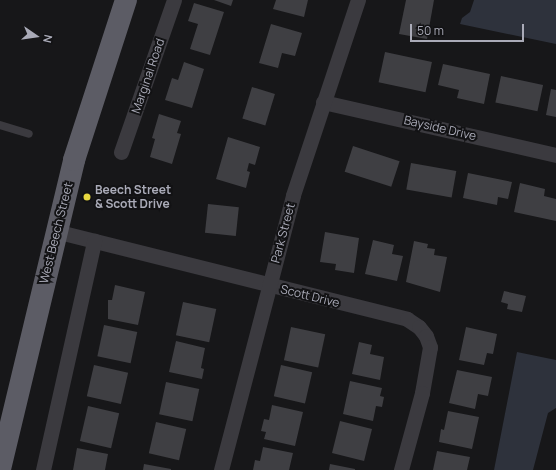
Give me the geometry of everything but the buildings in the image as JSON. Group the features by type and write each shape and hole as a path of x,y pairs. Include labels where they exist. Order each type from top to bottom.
{"highway":[{"name":"West Beech Street","path":"0,469 55,231 81,137 126,0"}],"street":[{"name":"Marginal Road","path":"122,152 174,0"},
{"name":"Park Street","path":"221,470 293,195 358,0"},
{"name":"Bayside Drive","path":"323,102 556,155"},
{"name":"Scott Drive","path":"55,231 269,286 407,319 426,336 430,347 422,393 401,470"},
{"path":"43,470 94,241"}],"lane":[{"path":"0,126 29,134"}],"shaded area":[{"path":"474,0 556,0 556,44 460,24 462,18 470,12"},
{"path":"517,352 556,360 556,408 548,413 533,470 494,470"}],"place":[{"name":"Beech Street & Scott Drive","path":"87,197"}]}
